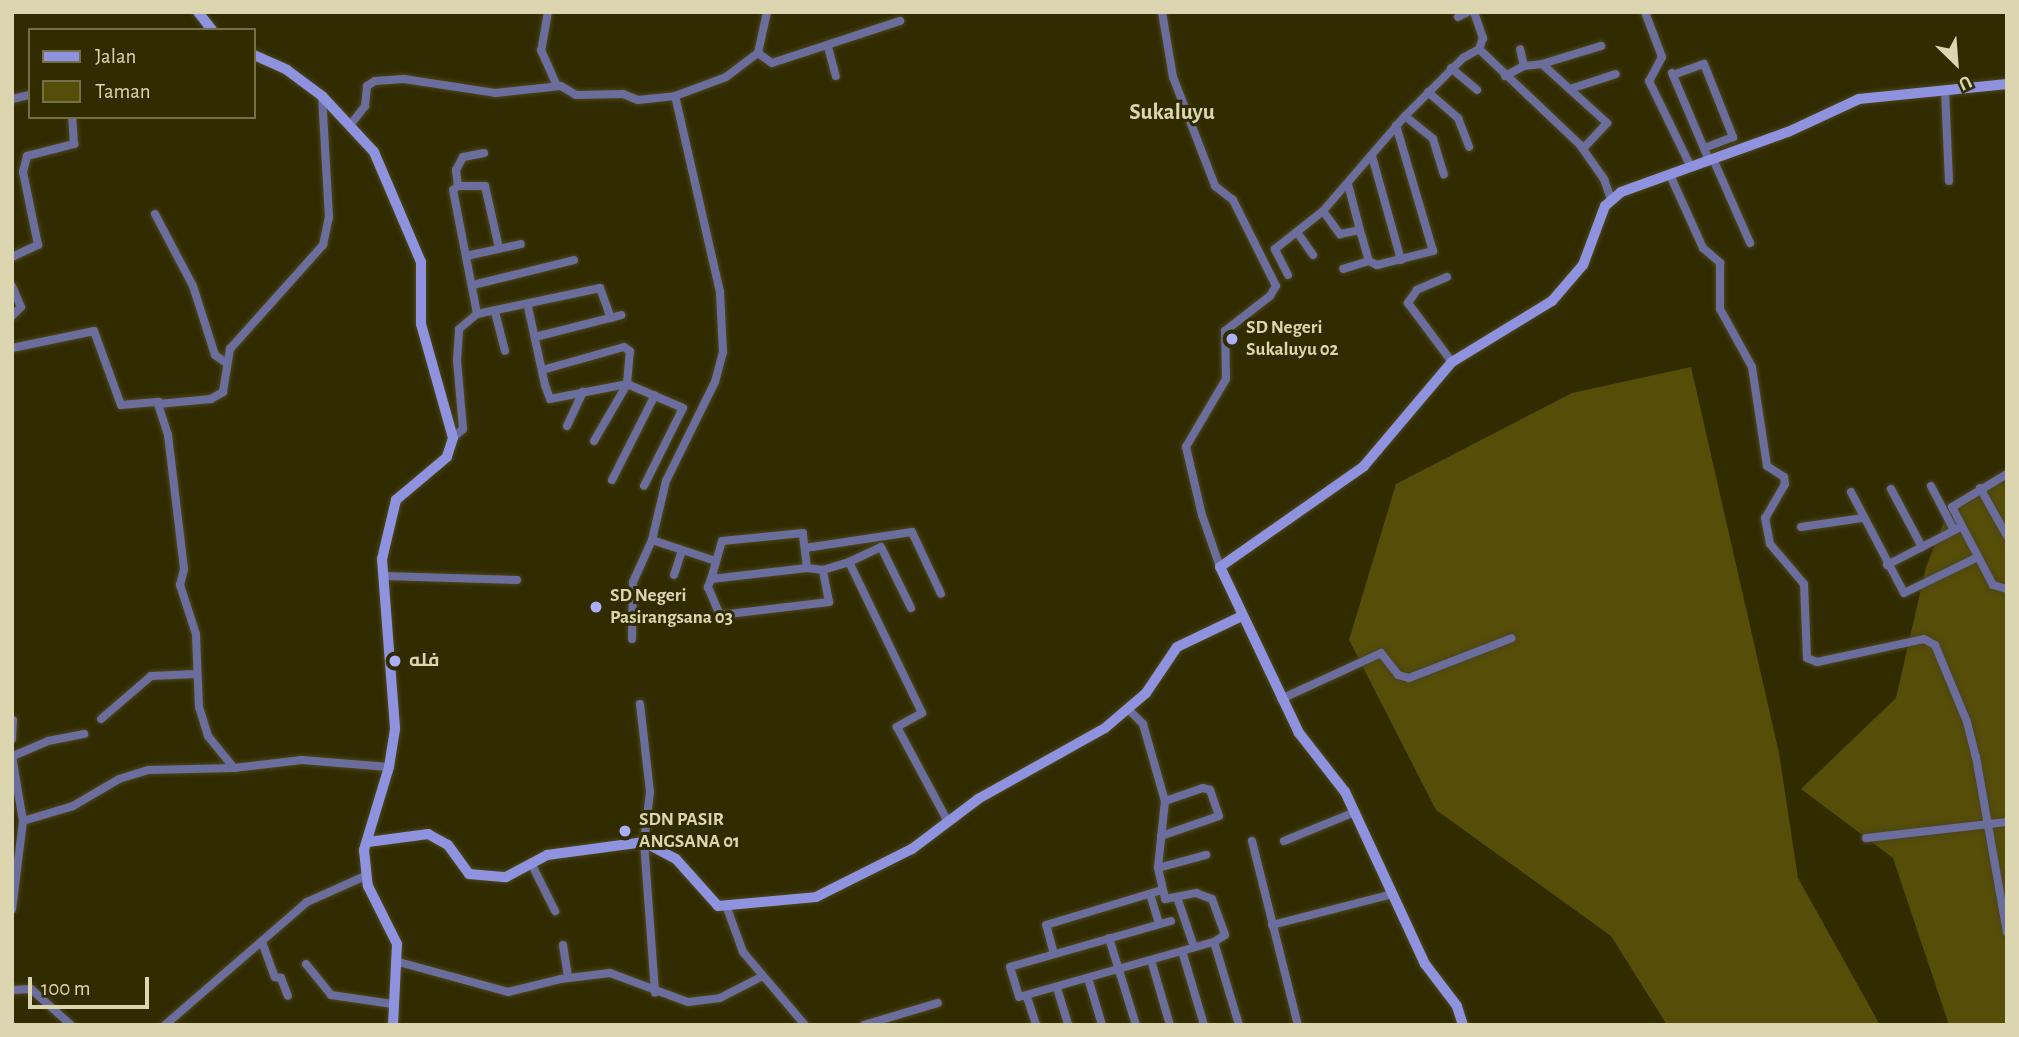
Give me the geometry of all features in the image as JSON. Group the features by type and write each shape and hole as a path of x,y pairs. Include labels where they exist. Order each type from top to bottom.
{"street":[{"path":"198,12 210,28"},
{"path":"548,12 541,50 557,86"},
{"path":"351,124 365,107 367,86 376,81 404,79 495,93 557,86 576,95 623,94 645,100 675,96 726,77 758,53 766,12"},
{"path":"1162,12 1173,77 1215,186 1233,200 1276,286 1270,296 1225,331 1226,379 1186,447 1220,567 1304,743 1336,780 1355,813 1425,964 1457,1006 1463,1025"},
{"path":"1458,17 1468,12"},
{"path":"1288,275 1274,252 1323,211 1396,125 1451,68 1479,49 1483,38 1474,12"},
{"path":"1645,12 1662,57 1649,80 1691,167"},
{"path":"758,53 769,64 828,47 867,29 900,21"},
{"path":"1504,76 1524,66 1542,64 1601,46"},
{"path":"828,47 836,76"},
{"path":"1220,567 1364,466 1452,362 1542,310 1583,265 1611,198 1604,179 1583,149 1504,76 1479,49"},
{"path":"1520,49 1524,66"},
{"path":"256,56 287,70 322,96 351,124 374,152 421,261 421,324 453,438"},
{"path":"1542,64 1607,123 1583,149"},
{"path":"1704,148 1733,137 1704,64 1672,73 1704,148 1750,243"},
{"path":"1451,68 1477,90"},
{"path":"1570,89 1616,74"},
{"path":"1611,198 1859,99 2007,84"},
{"path":"1945,90 1949,181"},
{"path":"1428,92 1458,118 1469,147"},
{"path":"12,348 94,331 121,405 218,396 226,386 225,362 230,349 318,253 327,236 322,96"},
{"path":"632,639 631,589 652,540 666,481 715,382 723,352 720,292 675,96"},
{"path":"1405,116 1433,139 1444,174"},
{"path":"12,257 38,245 23,172 27,156 74,144 72,119"},
{"path":"1343,269 1369,261 1377,265 1433,251 1396,125"},
{"path":"477,314 453,192 458,186 456,170 463,157 484,153"},
{"path":"1372,156 1401,260"},
{"path":"1670,175 1703,248 1720,263 1720,309 1752,367 1767,467 1784,477 1785,484 1765,518 1770,544 1804,584 1807,658 1813,663 1924,639 1931,642 1967,722 1989,823 2007,932"},
{"path":"1348,184 1369,261"},
{"path":"458,186 485,186 499,248"},
{"path":"1323,211 1340,234 1360,230"},
{"path":"155,214 193,286 215,355 225,362"},
{"path":"1297,232 1313,255"},
{"path":"466,256 521,244"},
{"path":"473,285 574,260"},
{"path":"1447,277 1417,290 1408,303 1452,362"},
{"path":"12,286 21,307 12,316"},
{"path":"393,1025 394,934 365,876 368,842 389,767 396,713 384,576 384,543 396,500 443,462 453,438 463,429 456,342 459,329 477,314 528,307 600,288 611,318"},
{"path":"528,307 550,399 627,384 655,395 684,412 644,486"},
{"path":"495,312 505,351"},
{"path":"536,337 621,315"},
{"path":"542,370 627,347 627,384 594,441"},
{"path":"567,426 583,392"},
{"path":"612,480 655,395"},
{"path":"159,402 184,569 180,585 196,634 196,674 208,736 234,768"},
{"path":"1958,529 1952,507 2007,474"},
{"path":"1931,486 1978,556 1993,585 2007,589"},
{"path":"1980,488 2007,536"},
{"path":"1891,489 1922,547"},
{"path":"1851,492 1904,593 1978,556"},
{"path":"1801,527 1863,518"},
{"path":"1887,565 1958,529"},
{"path":"805,548 912,532 941,594"},
{"path":"807,568 803,533 722,541 708,587 720,615 827,603 831,599 823,569"},
{"path":"711,579 807,568 823,569 849,562 881,547 891,535"},
{"path":"652,540 716,561"},
{"path":"881,547 911,608"},
{"path":"674,575 682,550"},
{"path":"849,562 922,713 897,727 947,820"},
{"path":"384,576 517,580"},
{"path":"368,842 413,834 435,836 448,845 466,871 479,877 511,876 530,863 572,849 645,842 676,859 713,903 727,908 827,894 921,844 947,820 1129,710 1153,684 1177,647 1242,616"},
{"path":"1281,699 1381,653 1398,676 1409,678 1512,638"},
{"path":"101,719 151,676 196,674"},
{"path":"640,704 650,792 645,842 655,993"},
{"path":"1129,710 1143,724 1165,801 1158,868 1165,899 1196,893 1212,899 1225,935 1214,942 1027,997 1019,997 1009,968 1171,920"},
{"path":"12,739 13,720"},
{"path":"12,909 23,821 13,756 48,741 84,734"},
{"path":"23,821 73,806 128,775 183,767 234,768 302,760 389,767"},
{"path":"1161,836 1219,816 1210,790 1203,788 1165,801"},
{"path":"1284,841 1355,813"},
{"path":"1866,838 2007,822"},
{"path":"1252,841 1272,925 1285,960 1284,977 1298,1025"},
{"path":"1158,868 1206,855"},
{"path":"530,863 555,911"},
{"path":"165,1025 307,902 365,876"},
{"path":"1054,954 1046,925 1162,890"},
{"path":"1150,894 1159,924"},
{"path":"1272,925 1393,894"},
{"path":"1177,897 1194,947"},
{"path":"727,908 743,952 761,977 805,1025"},
{"path":"1110,938 1136,1025"},
{"path":"262,942 275,977 281,978 288,996"},
{"path":"1214,942 1238,1025"},
{"path":"563,945 568,978"},
{"path":"1182,951 1204,1025"},
{"path":"1151,960 1170,1025"},
{"path":"395,961 508,992 568,978 610,974 655,993 688,1002 710,1001 761,977"},
{"path":"306,964 331,995 392,1004"},
{"path":"1088,978 1102,1025"},
{"path":"1057,988 1069,1025"},
{"path":"12,990 31,989 71,1025"},
{"path":"1027,997 1036,1025"},
{"path":"864,1025 938,1003"}],"green space":[{"path":"1691,367 1779,753 1798,878 1880,1025 1667,1025 1611,936 1436,810 1349,640 1396,484 1572,393"},
{"path":"2007,472 2007,1025 1949,1025 1893,858 1801,789 1896,698 1926,567 1948,512"}],"place":[{"name":"SD Negeri Sukaluyu 02","path":"1232,339"},
{"name":"SD Negeri Pasirangsana 03","path":"596,607"},
{"name":"فله","path":"395,661"},
{"name":"SDN PASIR ANGSANA 01","path":"625,831"}],"district":[{"name":"Sukaluyu","path":"1172,113"}]}
